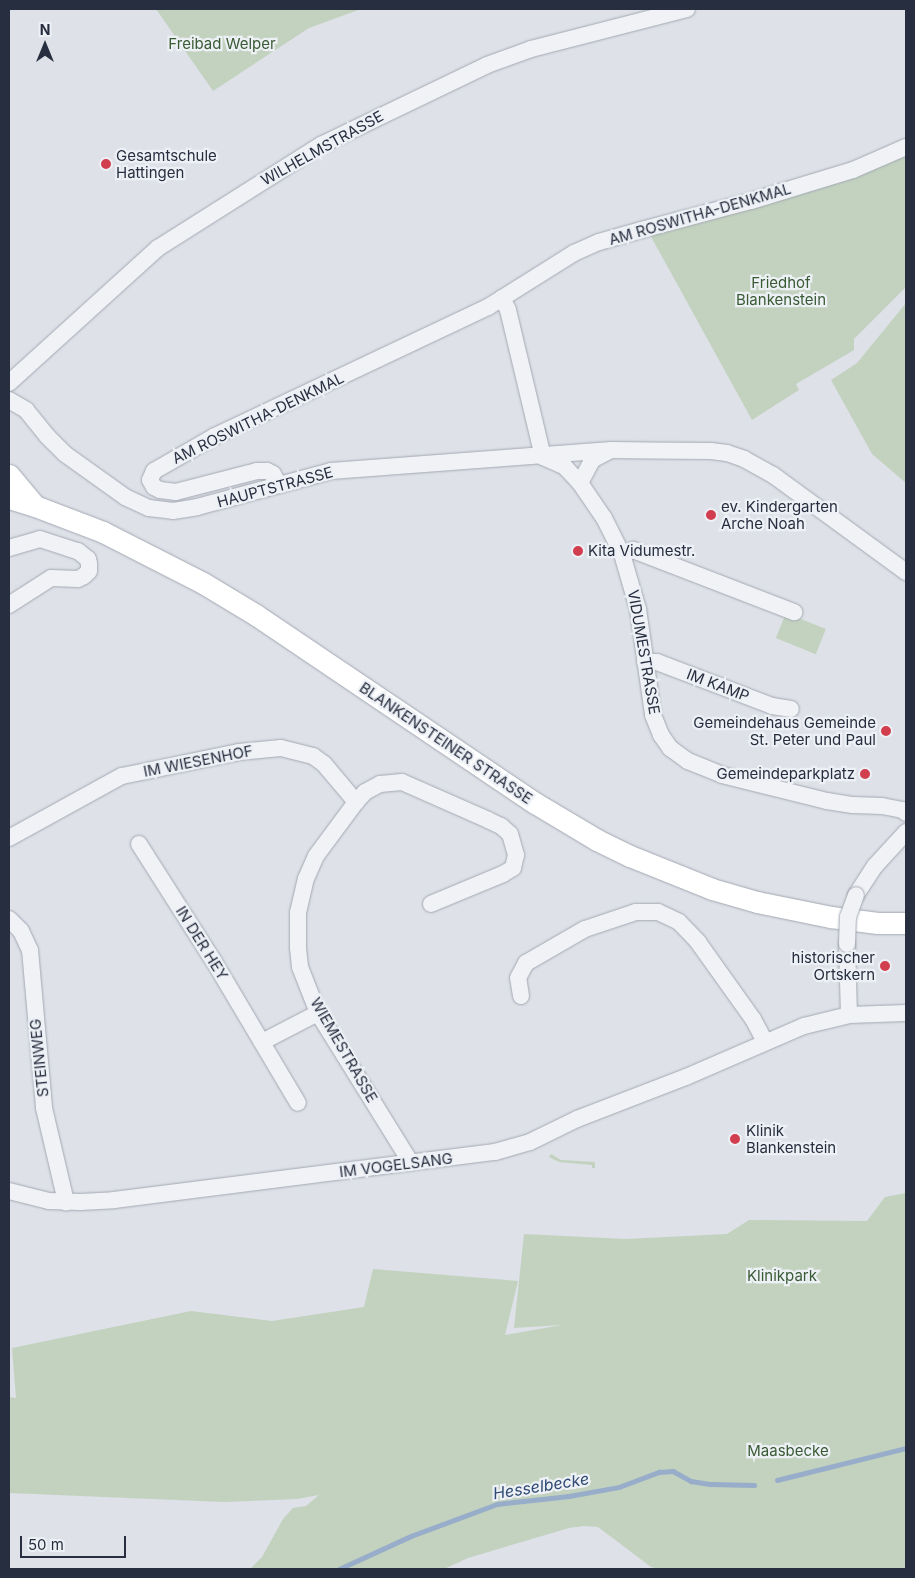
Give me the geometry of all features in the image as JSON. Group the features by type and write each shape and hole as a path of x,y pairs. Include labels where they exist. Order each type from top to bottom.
{"main road":[{"path":"9,475 35,506"},
{"name":"BLANKENSTEINER STRASSE","path":"9,498 103,532 177,568 256,614 535,804 597,840 630,856 712,889 757,902 831,917 878,923 906,923"}],"street":[{"name":"WILHELMSTRASSE","path":"9,383 158,248 321,145 487,65 539,47 687,9"},
{"name":"AM ROSWITHA-DENKMAL","path":"279,485 273,474 267,471 257,471 176,492 160,490 154,487 150,480 154,471 215,436 388,355 502,298 549,267 598,242 751,201 853,170 906,147"},
{"path":"502,298 508,310 543,456"},
{"name":"HAUPTSTRASSE","path":"9,400 26,410 47,436 65,454 125,497 149,508 173,511 197,507 331,471 611,450 711,451 744,459 773,475 906,572"},
{"path":"580,483 592,460 611,450"},
{"name":"VIDUMESTRASSE","path":"543,456 565,467 580,483 604,518 622,554 638,609 654,715 661,735 670,748 688,761 722,775 827,801 853,805 882,806 903,810 906,813"},
{"path":"9,548 40,539 78,551 88,559 89,564 89,571 84,576 78,578 51,578 9,605"},
{"path":"622,554 633,550 794,612"},
{"name":"IM KAMP","path":"645,662 658,662 772,706 791,710"},
{"name":"IM WIESENHOF","path":"9,838 122,776 239,752 281,748 314,756 334,774 356,802"},
{"path":"356,802 365,792 380,784 402,782 501,826 510,834 516,855 513,868 431,904"},
{"name":"WIEMESTRASSE","path":"356,802 310,867 300,898 298,912 297,940 300,967 318,1013 411,1163"},
{"path":"849,1015 848,918 856,895 875,866 906,832"},
{"name":"IN DER HEY","path":"139,844 298,1103"},
{"path":"521,996 518,978 526,963 585,928 636,912 658,912 679,922 698,942 753,1019 765,1042"},
{"name":"STEINWEG","path":"9,919 21,931 30,950 44,1108 66,1202"},
{"path":"262,1042 318,1013"},
{"name":"IM VOGELSANG","path":"9,1192 31,1198 66,1202 114,1200 473,1155 517,1146 577,1119 686,1077 804,1026 849,1015 906,1013"}],"green space":[{"name":"Freibad Welper","path":"156,9 361,9 309,28 213,91"},
{"name":"Friedhof Blankenstein","path":"906,149 906,287 854,339 854,350 796,384 799,390 752,420 649,233"},
{"path":"906,303 906,483 872,454 831,380 857,363"},
{"path":"786,613 826,629 816,654 776,638"},
{"path":"551,1154 561,1160 595,1162 595,1168 592,1168 592,1165 559,1162 549,1157"},
{"path":"906,1193 906,1569 660,1569 651,1567 598,1527 584,1526 569,1528 468,1558 444,1569 250,1569 262,1557 283,1519 293,1508 306,1506 319,1495 297,1499 224,1502 9,1493 9,1397 16,1398 12,1348 191,1311 272,1321 364,1307 373,1269 518,1281 505,1335 562,1325 514,1328 524,1234 626,1239 727,1234 749,1220 867,1221 885,1197"}],"waterway":[{"name":"Hesselbecke","path":"777,1480 906,1448"},
{"name":"Hesselbecke","path":"339,1569 411,1536 497,1504 569,1496 619,1487 659,1472 673,1471 691,1481 711,1484 754,1485"}],"place":[{"name":"Gesamtschule Hattingen","path":"106,164"},
{"name":"ev. Kindergarten Arche Noah","path":"711,515"},
{"name":"Kita Vidumestr.","path":"578,551"},
{"name":"Gemeindehaus Gemeinde St. Peter und Paul","path":"886,731"},
{"name":"Gemeindeparkplatz","path":"865,774"},
{"name":"historischer Ortskern","path":"885,966"},
{"name":"Klinik Blankenstein","path":"735,1139"}],"park label":[{"name":"Klinikpark","path":"782,1276"},
{"name":"Maasbecke","path":"788,1451"}]}
